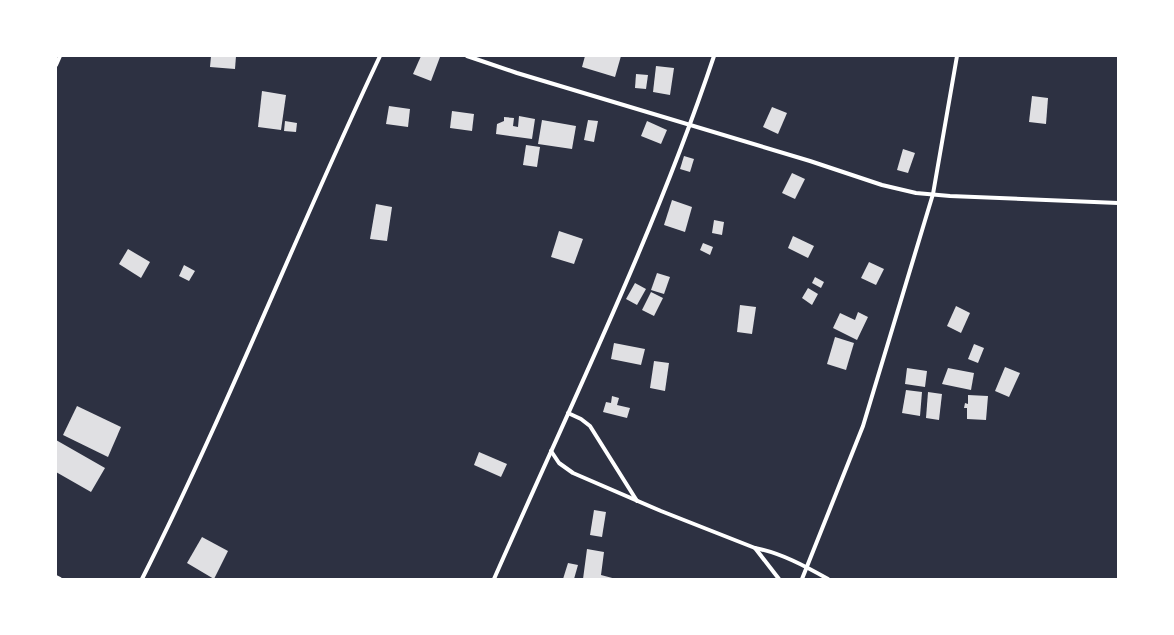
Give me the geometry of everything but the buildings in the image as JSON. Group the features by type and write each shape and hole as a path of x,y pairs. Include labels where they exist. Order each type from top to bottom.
{"street":[{"path":"56,65 60,56"},
{"path":"142,579 179,505 342,137 380,56"},
{"path":"467,56 516,73 690,126 810,160 882,185 916,193 950,196 1118,203"},
{"path":"494,579 626,284 690,126 714,56"},
{"path":"802,579 863,426 933,194 957,56"},
{"path":"568,413 581,419 590,426 638,501"},
{"path":"551,451 559,463 573,473 755,548 769,551 807,567 828,579"},
{"path":"755,548 779,579"},
{"path":"56,577 60,579"}]}
